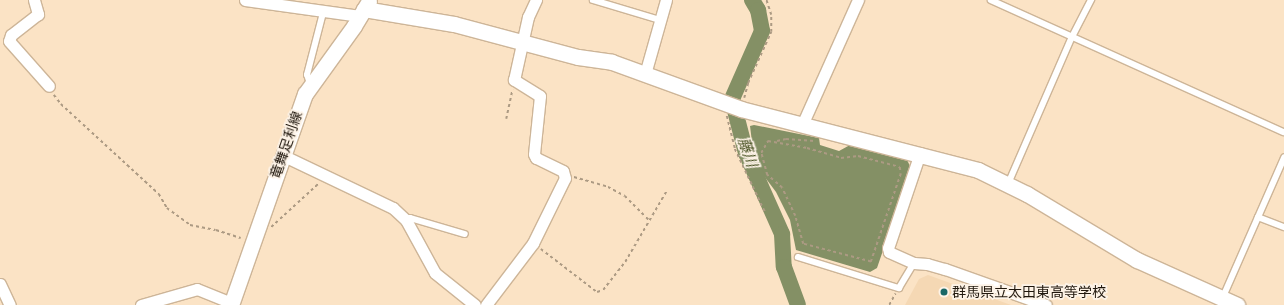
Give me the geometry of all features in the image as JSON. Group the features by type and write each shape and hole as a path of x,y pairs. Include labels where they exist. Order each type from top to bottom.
{"street":[{"path":"34,0 38,14 11,35 8,41 49,86"},
{"path":"245,0 323,13 364,8 454,24 522,43 612,62 740,109 978,170 1008,184 1137,260 1220,302 1237,305"},
{"path":"486,305 533,243 565,174 536,158 533,148 540,96 514,80 528,17 536,0"},
{"path":"645,74 666,0"},
{"path":"802,125 858,0"},
{"name":"竜舞足利線","path":"232,304 282,155 310,84 364,8"},
{"path":"920,154 888,248 889,252 914,263 927,264 945,269 1046,305"},
{"path":"282,155 323,176 385,203 404,219 435,273 475,305"},
{"path":"0,284 10,305"},
{"path":"141,305 197,289 232,304"}],"lane":[{"path":"593,0 660,20"},
{"path":"991,0 1284,132"},
{"path":"1008,184 1072,37 1091,0"},
{"path":"310,84 307,75 323,13"},
{"path":"1220,302 1284,158"},
{"path":"1258,217 1284,227"},
{"path":"404,219 410,218 465,234"},
{"path":"798,257 899,288 914,263"}],"path":[{"path":"740,109 748,83 771,32 771,15 766,0"},
{"path":"506,119 514,80"},
{"path":"49,86 61,104 159,194 173,212 190,225 255,238 269,229 319,184 323,176"},
{"path":"724,104 735,149 766,212"},
{"path":"775,142 841,158 858,156 900,167 900,174 871,262 804,244 795,216 782,188 767,174 761,153 768,141 775,142 786,139 822,142"},
{"path":"565,174 608,187 625,196 650,221"},
{"path":"533,243 597,292 603,290 614,277 650,221 667,190"},
{"path":"889,305 899,288"}],"shaded area":[{"path":"754,125 819,138 820,145 839,151 850,145 907,160 911,168 877,268 870,272 796,250 790,220 776,192 764,176 753,150 750,126"},
{"name":"群馬県立太田東高等学校","path":"928,275 1011,305 905,305 919,279"}],"waterway":[{"name":"藤川","path":"752,0 758,10 762,31 732,99 746,153 782,234 784,267 798,305"},
{"name":"藤川","path":"737,124 743,126"},
{"path":"750,163 759,161"}],"place":[{"name":"群馬県立太田東高等学校","path":"944,292"}]}
